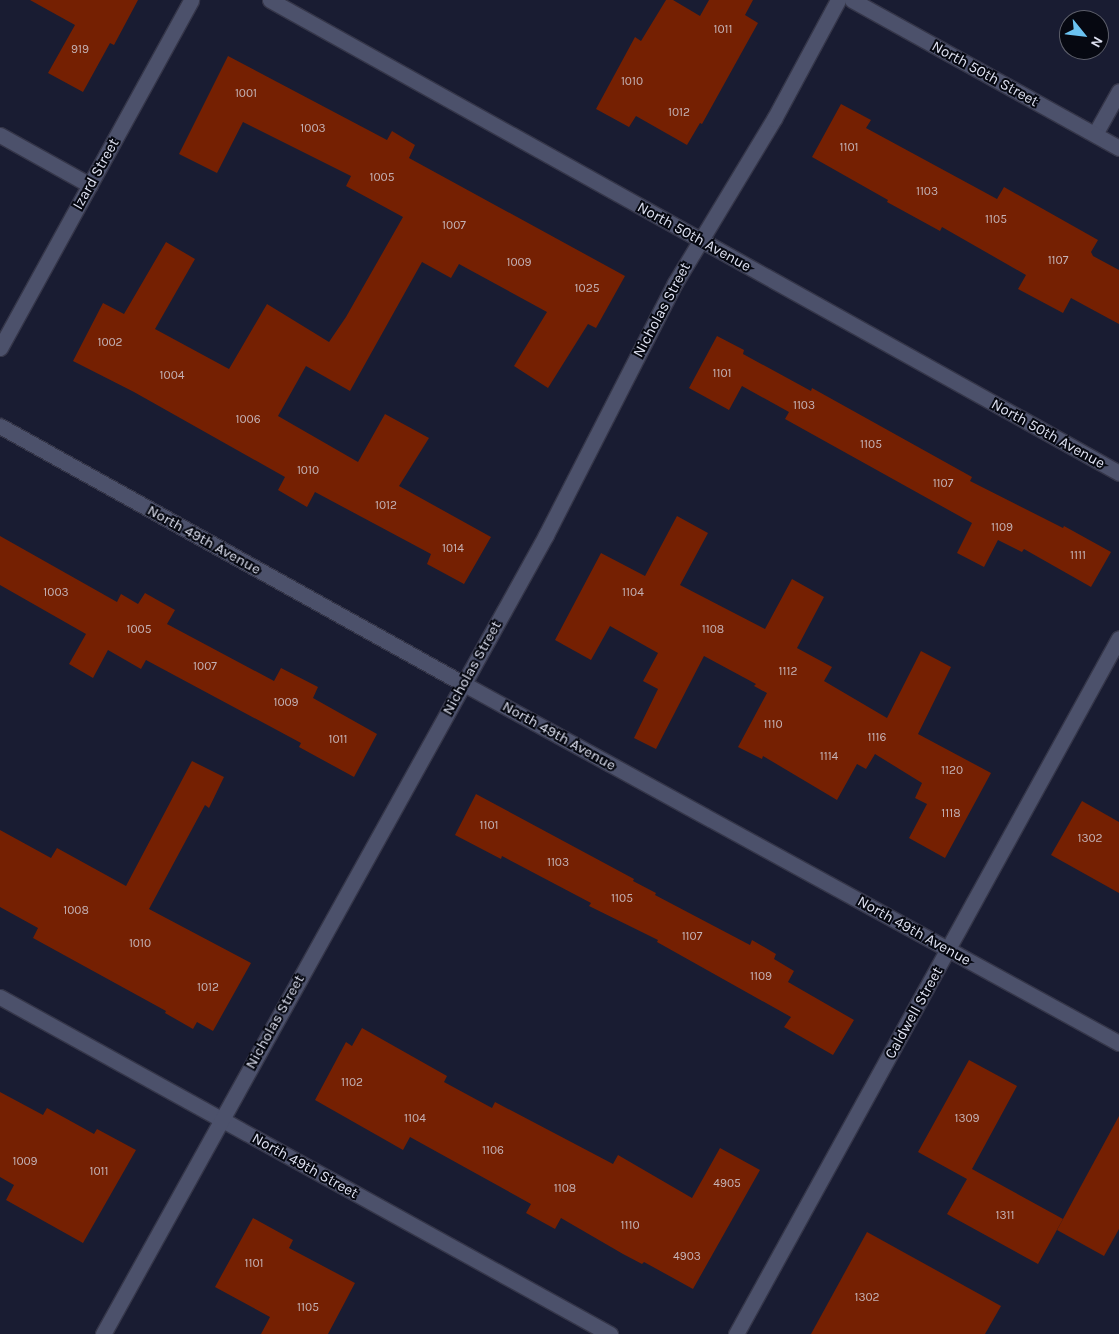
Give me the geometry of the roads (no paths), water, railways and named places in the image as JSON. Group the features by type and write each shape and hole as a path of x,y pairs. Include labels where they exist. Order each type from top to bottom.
{"street":[{"name":"Izard Street","path":"0,348 191,0"},
{"name":"North 50th Avenue","path":"270,0 1119,474"},
{"name":"Nicholas Street","path":"104,1334 546,535 674,283 774,119 838,0"},
{"name":"North 50th Street","path":"852,0 874,5 1119,148"},
{"path":"1095,134 1119,91"},
{"path":"0,136 90,184"},
{"name":"North 49th Avenue","path":"0,426 464,684 1119,1043"},
{"name":"Caldwell Street","path":"736,1334 1119,638"},
{"name":"North 49th Street","path":"0,997 610,1334"}]}
